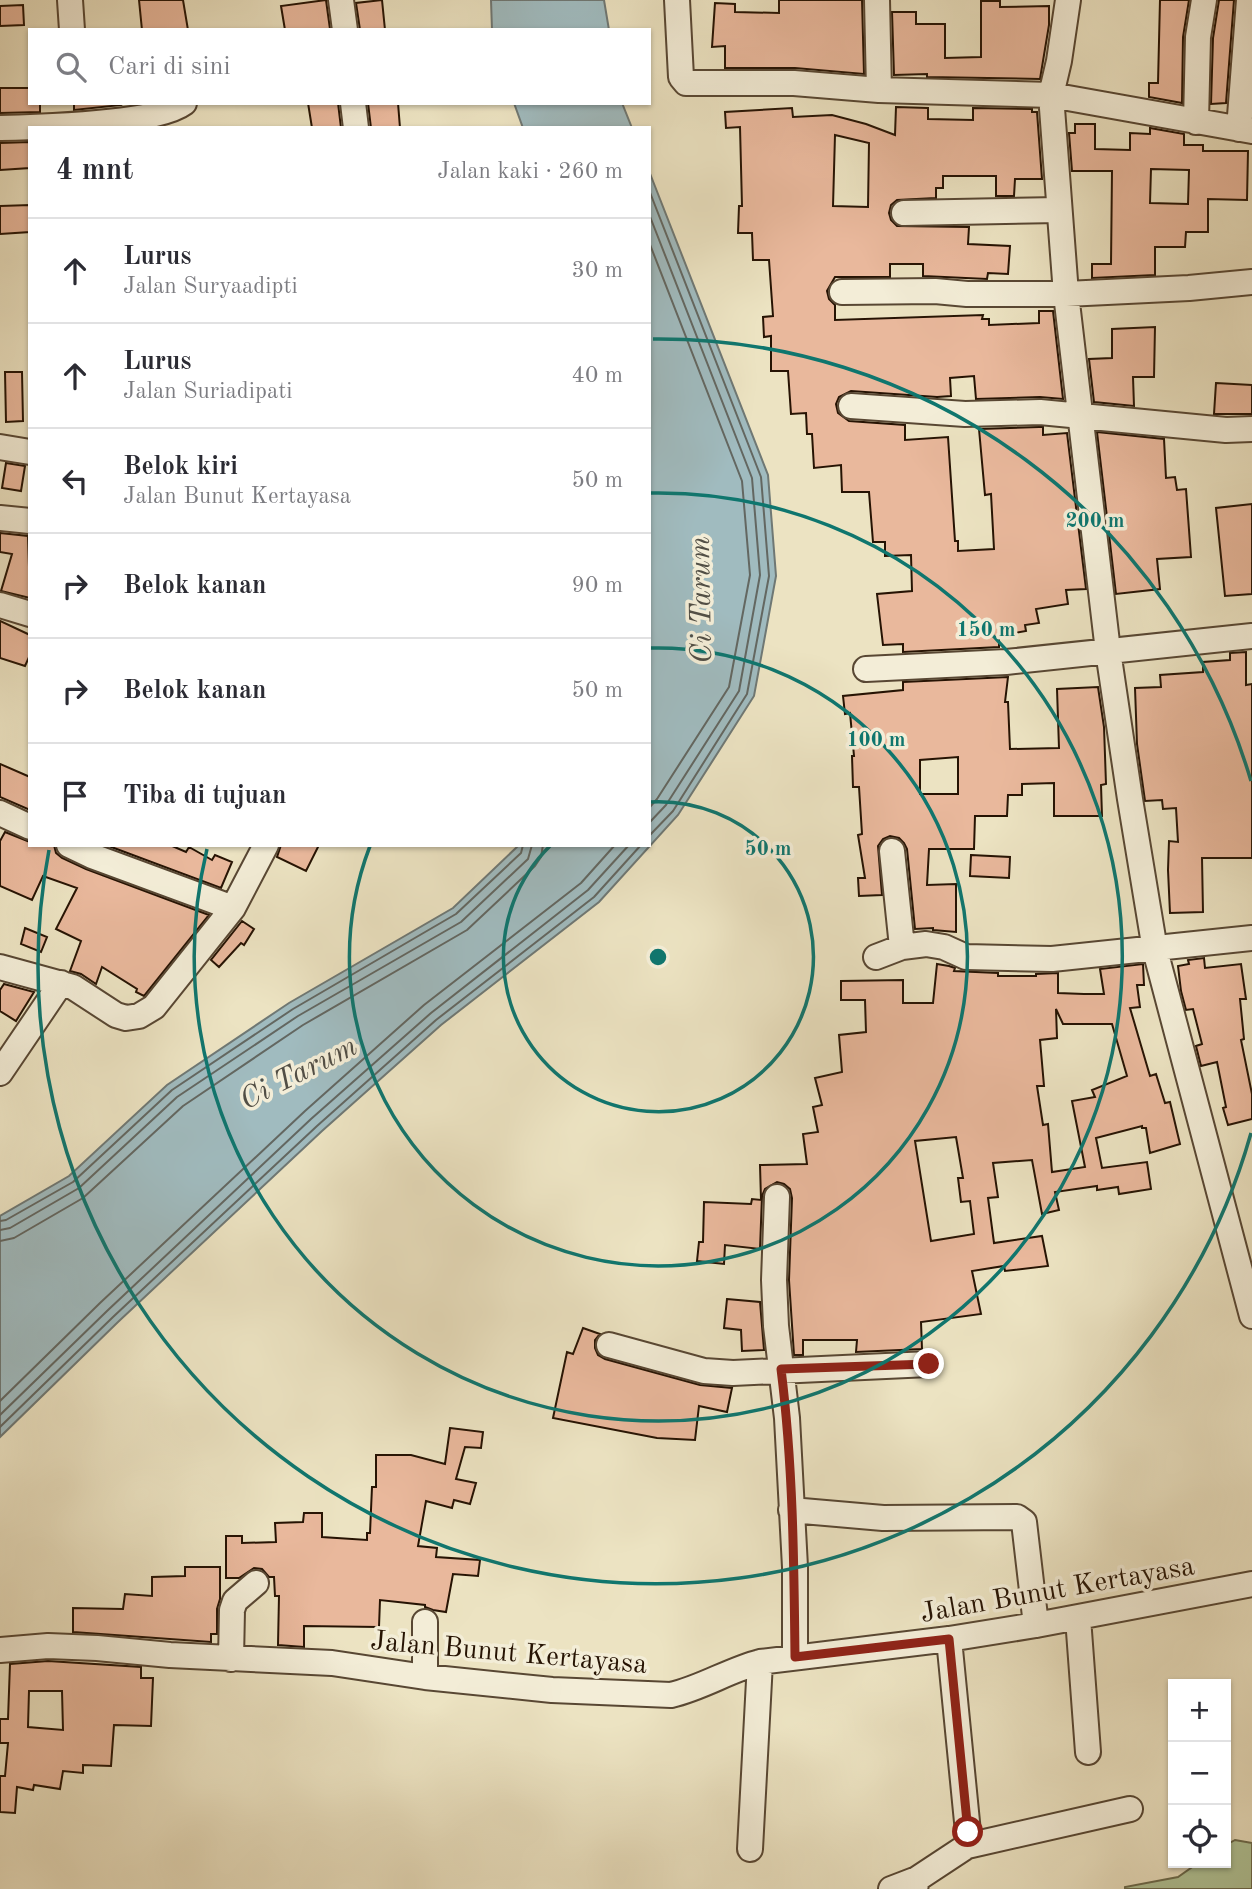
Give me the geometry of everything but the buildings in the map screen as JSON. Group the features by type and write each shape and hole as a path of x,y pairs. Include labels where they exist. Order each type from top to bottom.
{"street":[{"path":"71,0 72,28"},
{"path":"341,0 345,28"},
{"path":"677,0 681,77 686,83 794,83 879,90 1051,95 1245,130 1249,0"},
{"path":"877,0 879,90"},
{"path":"1069,0 1051,95 1066,294 1108,651 1155,950 1252,1316"},
{"path":"1196,122 1198,37 1204,0"},
{"path":"57,126 130,118 173,110 181,105"},
{"path":"353,105 356,126"},
{"path":"0,128 28,127"},
{"path":"904,213 1059,210"},
{"path":"842,292 1066,294 1252,282"},
{"path":"851,406 965,414 1040,412 1226,430 1252,429"},
{"path":"0,447 28,452"},
{"path":"0,517 28,521"},
{"path":"0,605 28,613"},
{"path":"866,669 1006,662 1252,636"},
{"path":"0,813 28,826"},
{"path":"73,847 233,908"},
{"path":"0,967 61,982 117,1015 126,1018 139,1016 154,1007 233,908 265,847"},
{"path":"892,851 902,947"},
{"path":"876,957 902,947 926,944 944,947 966,957 1052,959 1252,938"},
{"path":"0,1073 61,982"},
{"path":"777,1198 774,1280 787,1418 795,1657"},
{"path":"609,1345 704,1371 733,1373 929,1364"},
{"path":"792,1510 883,1518 1017,1517 1024,1522 1036,1625"},
{"path":"231,1658 232,1610 235,1601 256,1583"},
{"name":"Jalan Bunut Kertayasa","path":"0,1650 60,1646 332,1663 425,1677 552,1690 671,1695 688,1691 737,1668 760,1662 949,1639 1078,1618 1252,1584"},
{"path":"1078,1618 1088,1752"},
{"path":"425,1622 425,1677"},
{"path":"949,1639 968,1832 967,1846"},
{"path":"750,1849 760,1662"},
{"path":"891,1889 916,1884 967,1846 1130,1809"}],"green space":[{"path":"1235,1840 1252,1843 1252,1889 1125,1889 1178,1877 1191,1868 1231,1868 1231,1842"}],"water":[{"path":"491,0 604,0 609,28 492,28"},
{"path":"515,105 623,105 631,126 522,126"},
{"name":"Ci Tarum","path":"651,176 768,475 776,576 754,696 678,815 651,845"},
{"name":"Ci Tarum","path":"517,847 649,847 599,902 441,1025 322,1131 0,1437 0,1216 69,1176 167,1085 289,1003 453,908"}],"route":[{"path":"929,1364 781,1369 787,1418 795,1657 949,1639 968,1832"}]}
